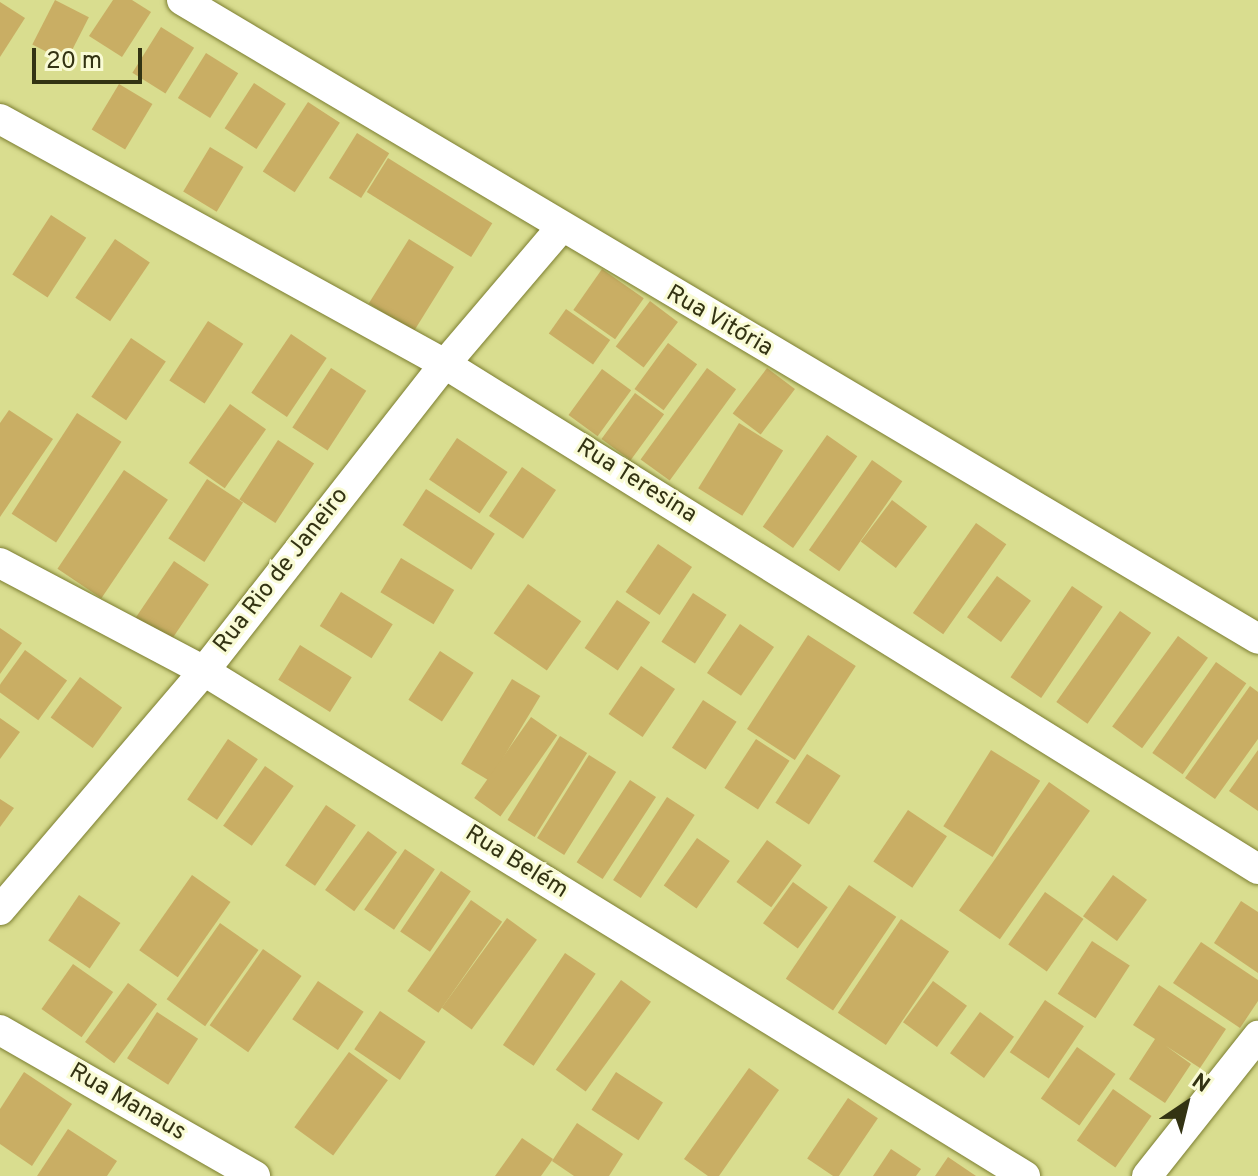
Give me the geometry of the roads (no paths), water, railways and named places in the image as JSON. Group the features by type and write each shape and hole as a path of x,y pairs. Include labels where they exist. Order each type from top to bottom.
{"street":[{"name":"Rua Vitória","path":"182,0 560,229 1258,639"},
{"name":"Rua Teresina","path":"0,119 445,364 1258,869"},
{"name":"Rua Rio de Janeiro","path":"0,910 204,671 445,364 560,229"},
{"name":"Rua Belém","path":"0,563 204,671 1025,1176"},
{"name":"Rua Manaus","path":"0,1030 255,1176"},
{"path":"1147,1176 1258,1036"}]}
